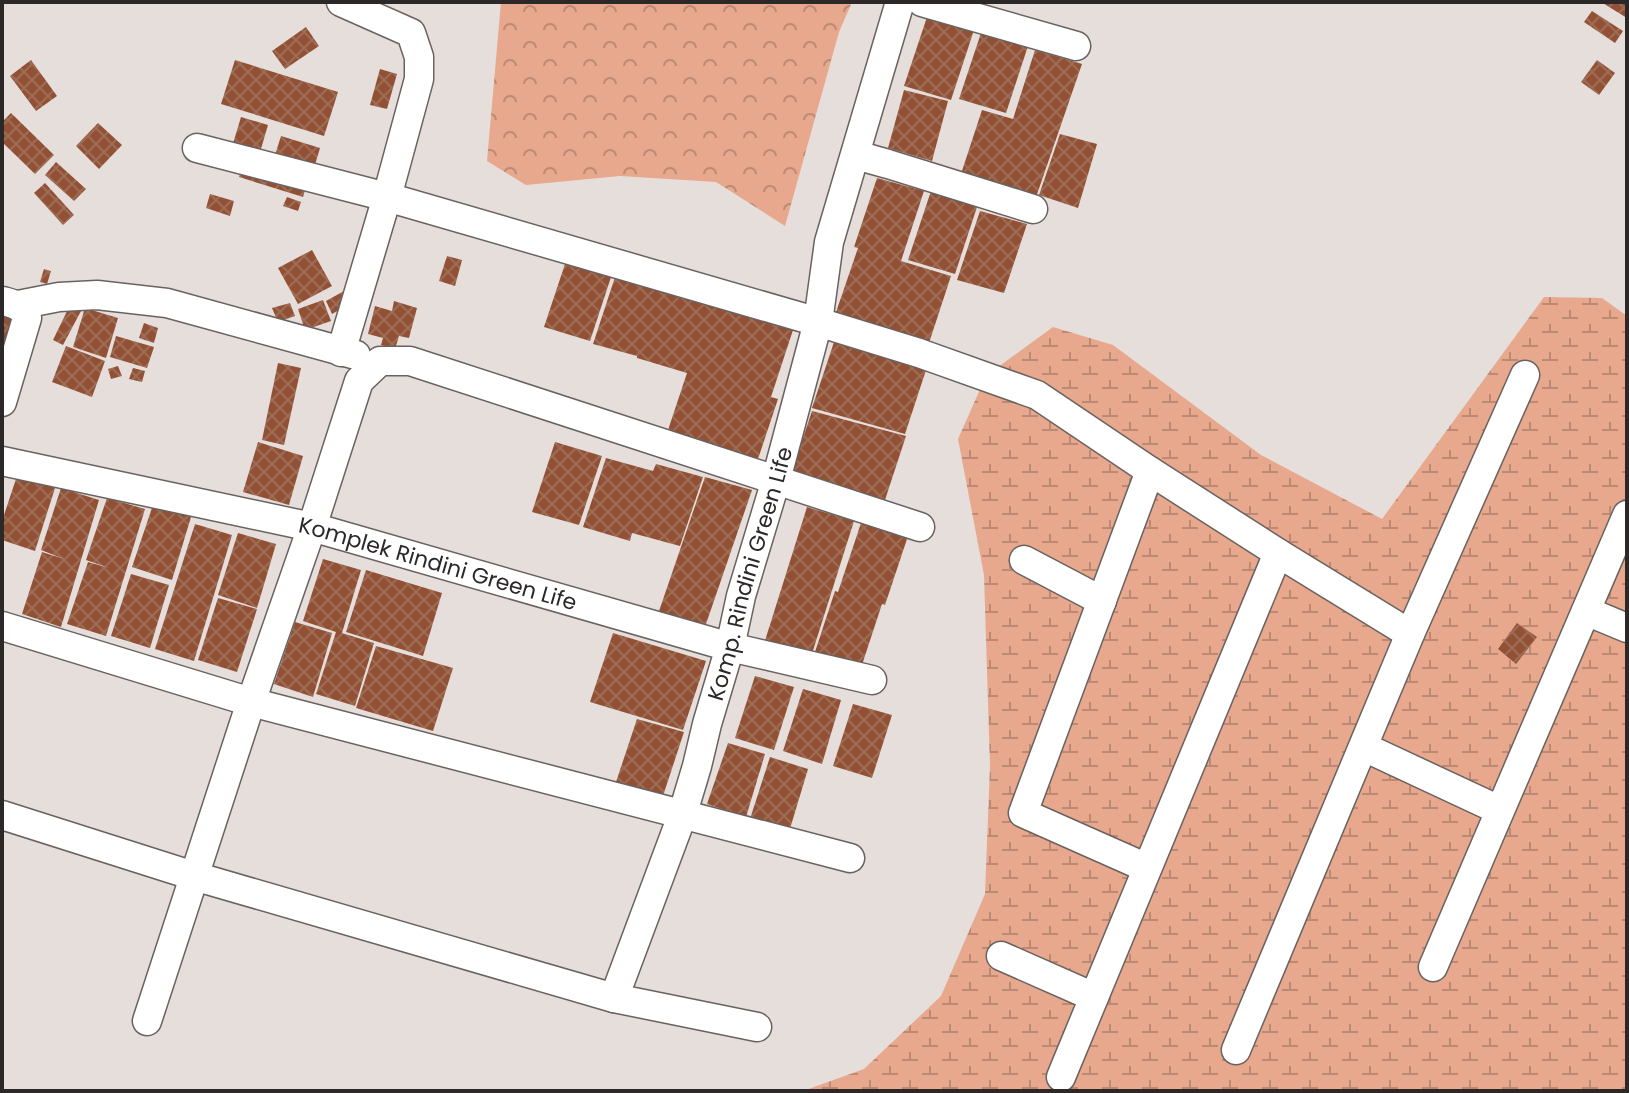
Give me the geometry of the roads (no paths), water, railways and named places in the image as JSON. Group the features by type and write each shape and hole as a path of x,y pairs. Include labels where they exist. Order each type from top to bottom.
{"street":[{"path":"341,2 411,33 419,57 419,79 341,352"},
{"name":"Komp. Rindini Green Life","path":"614,998 682,816 818,322 829,242 900,2"},
{"path":"922,2 1076,46"},
{"path":"197,148 387,197 818,322 919,353 1037,395 1150,471 1410,634"},
{"path":"856,155 1033,209"},
{"path":"10,303 97,295 167,303 341,352 380,361 410,361 920,527"},
{"path":"2,402 27,318 25,313 10,303"},
{"path":"147,1021 359,381 380,361"},
{"path":"1236,1050 1410,634 1525,375"},
{"name":"Komplek Rindini Green Life","path":"2,461 312,527 730,647 872,680"},
{"path":"1147,868 1023,813 1150,471"},
{"path":"1433,967 1627,515"},
{"path":"1061,1077 1278,553"},
{"path":"1024,560 1102,601"},
{"path":"1586,611 1627,628"},
{"path":"2,626 251,702 850,858"},
{"path":"1364,747 1499,810"},
{"path":"2,815 194,876 614,998 757,1027"},
{"path":"1001,956 1094,997"}]}
